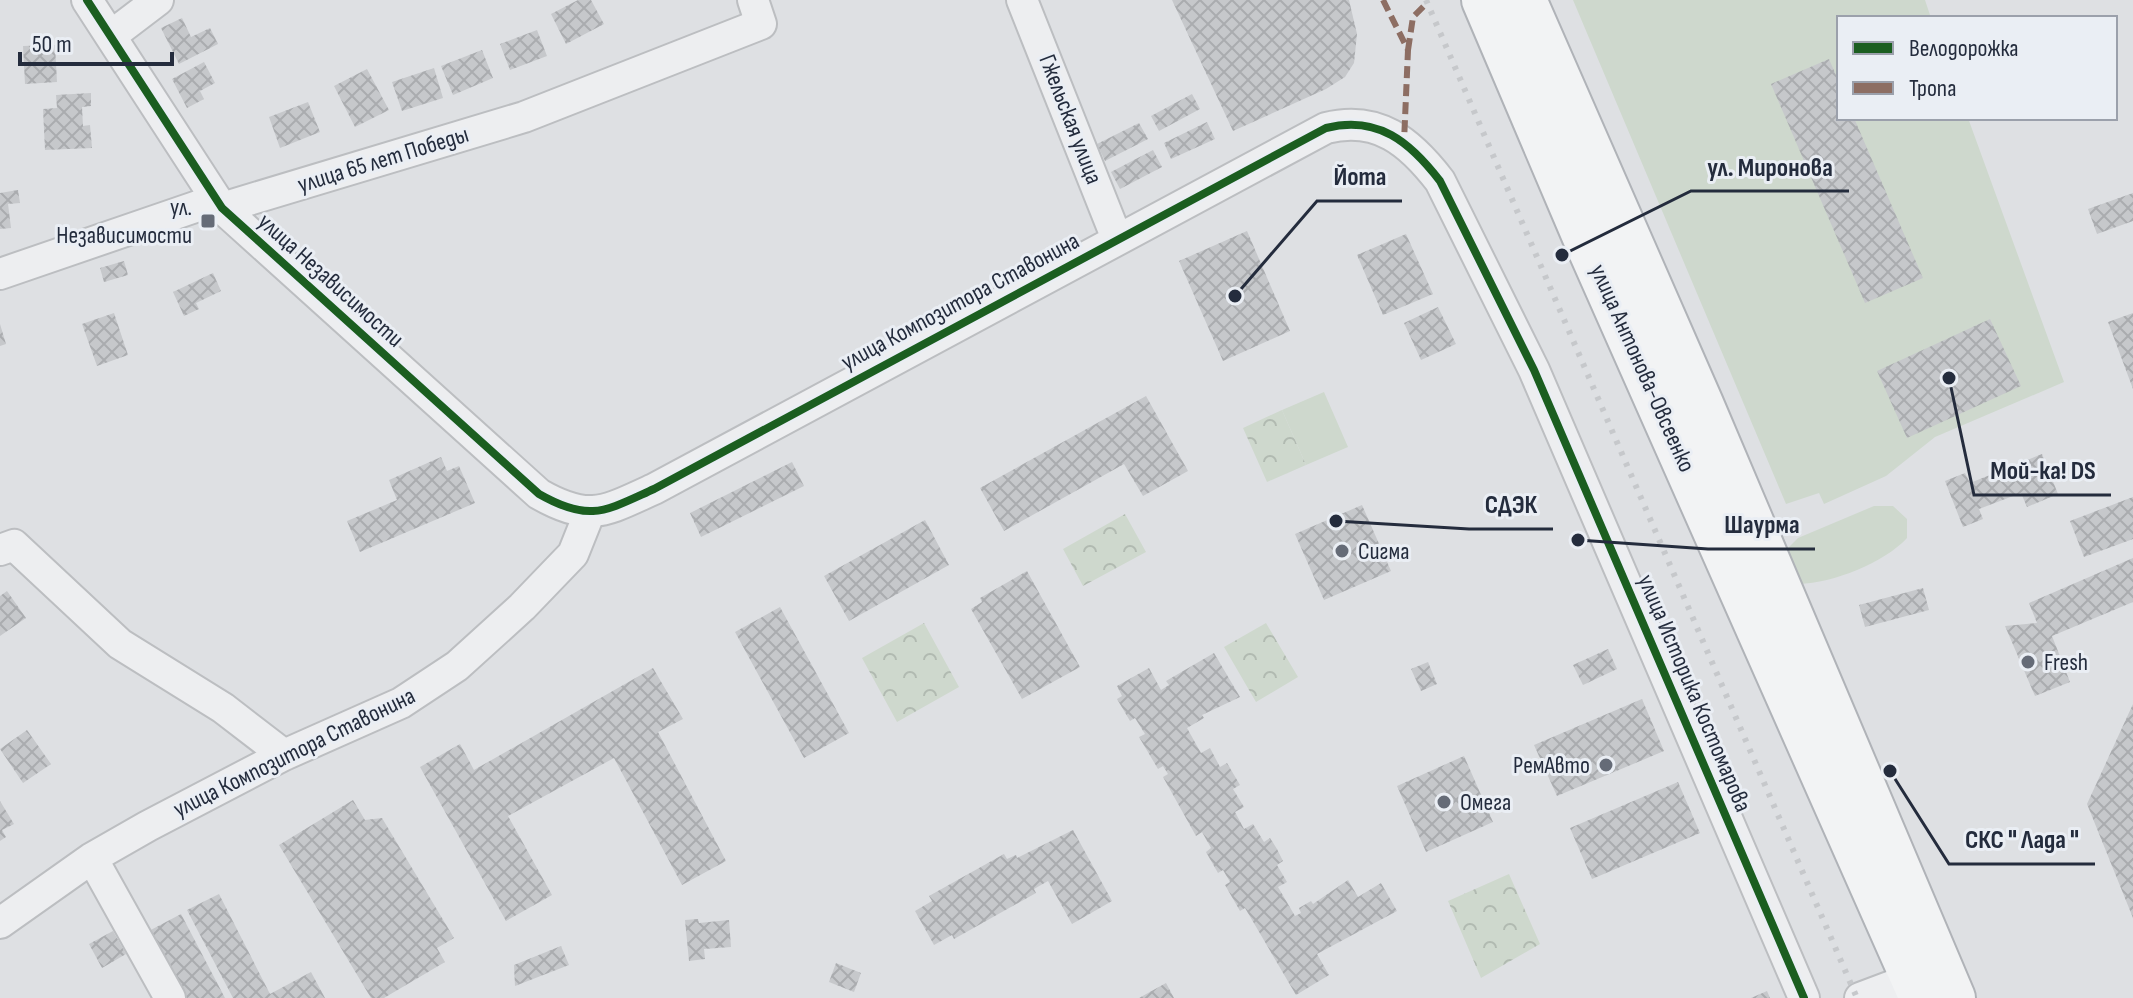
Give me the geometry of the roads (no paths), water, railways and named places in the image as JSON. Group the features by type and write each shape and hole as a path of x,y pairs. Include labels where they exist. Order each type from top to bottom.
{"highway":[{"name":"улица Антонова-Овсеенко","path":"1484,0 1587,242 1932,985"},
{"name":"улица Антонова-Овсеенко","path":"1524,0 1713,432 1932,985"}],"street":[{"name":"улица Независимости","path":"87,0 222,208 539,494 560,506 601,510"},
{"path":"112,35 158,0"},
{"name":"Гжельская улица","path":"1022,0 1117,239"},
{"name":"улица 65 лет Победы","path":"0,274 198,206 222,208 524,117 757,12"},
{"name":"улица Историка Костомарова","path":"1326,128 1343,124 1379,127 1420,156 1440,181 1534,370 1804,998"},
{"name":"улица Композитора Ставонина","path":"0,923 92,858 284,755 401,703 457,666 522,607 573,554 601,510 654,489 1326,128"},
{"path":"0,550 14,545 120,644 223,708 284,755"},
{"path":"92,858 170,998"},
{"path":"1860,998 1932,985"}],"railway":[{"path":"1426,0 1857,998"}],"place":[{"name":"ул. Независимости","path":"208,221"},
{"name":"ул. Миронова","path":"1562,255"},
{"name":"Йота","path":"1235,296"},
{"name":"Мой-ка! DS","path":"1949,378"},
{"name":"СДЭК","path":"1336,521"},
{"name":"Шаурма","path":"1578,540"},
{"name":"Сигма","path":"1342,551"},
{"name":"Fresh","path":"2028,662"},
{"name":"РемАвто","path":"1606,765"},
{"name":"СКС \" Лада \"","path":"1890,771"},
{"name":"Омега","path":"1444,802"}]}
